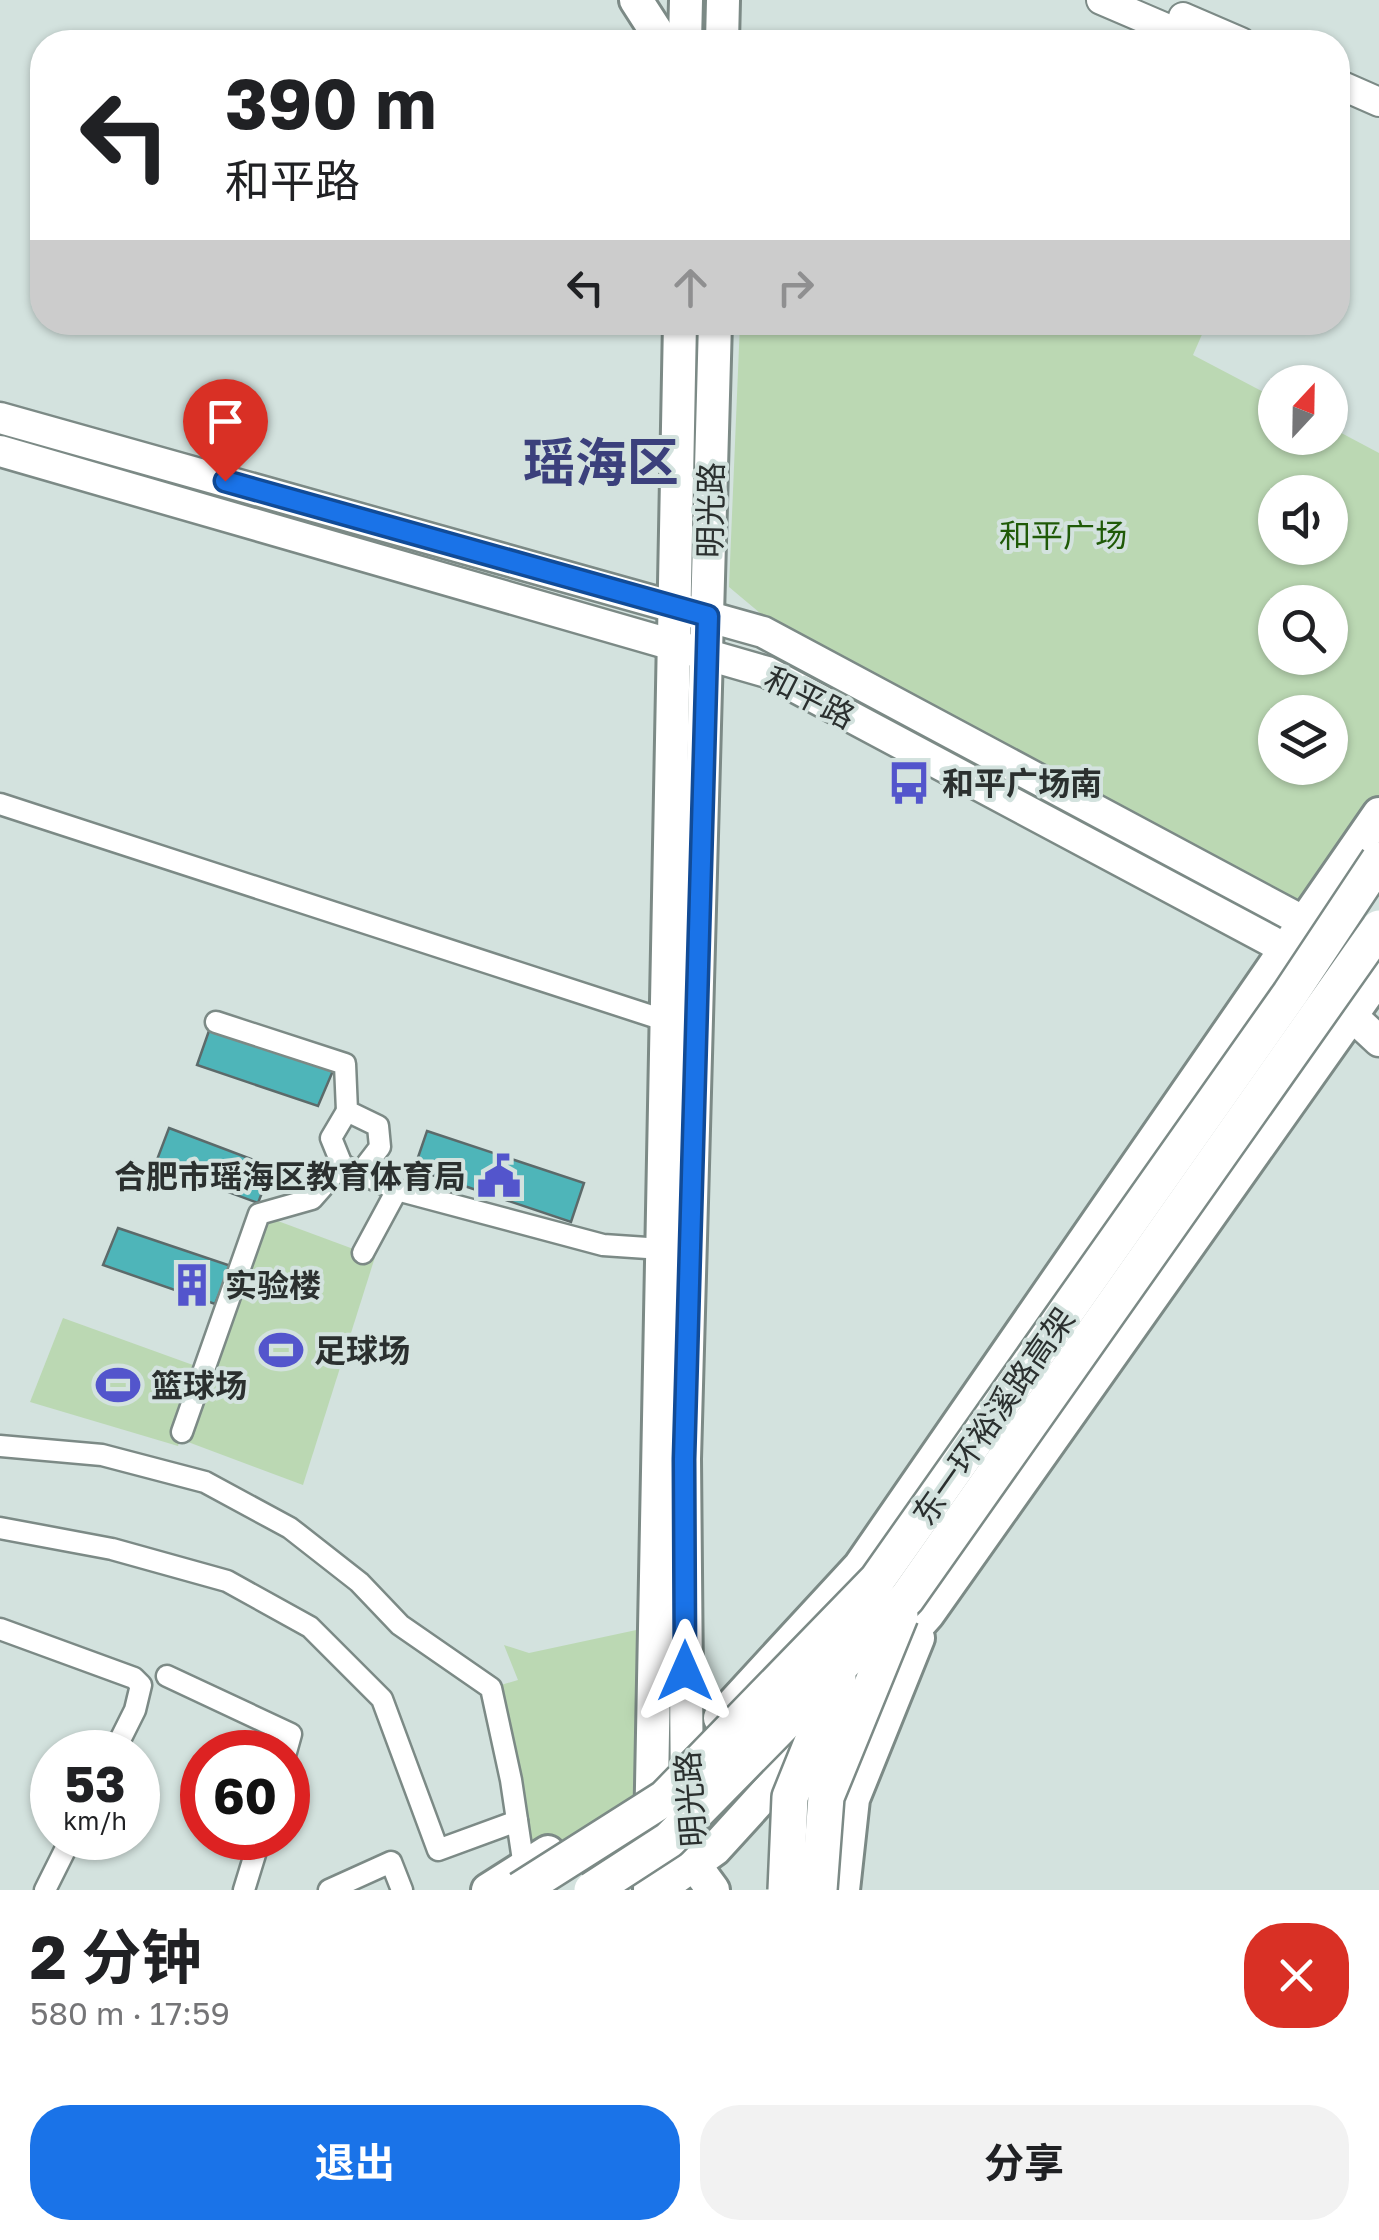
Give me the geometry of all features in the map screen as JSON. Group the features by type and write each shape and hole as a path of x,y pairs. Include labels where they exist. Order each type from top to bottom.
{"highway":[{"name":"东一环裕溪路高架","path":"522,1878 666,1798 904,1597 1379,860"},
{"name":"东一环裕溪路高架","path":"592,1890 669,1840 904,1597 1379,928"},
{"path":"786,1890 790,1797 904,1597"},
{"path":"819,1890 826,1797 904,1597"}],"main road":[{"path":"636,0 655,30"},
{"path":"685,30 686,0"},
{"path":"722,30 723,0"},
{"name":"明光路","path":"650,1890 680,335"},
{"name":"明光路","path":"704,1877 686,1755 684,1459 715,335"},
{"name":"和平路","path":"0,418 763,632 1344,944 1379,977"},
{"name":"和平路","path":"0,451 767,672 1271,941 1379,1041"},
{"path":"488,1890 522,1878 665,1778 860,1566 1379,814"},
{"path":"658,1890 704,1877 715,1849 904,1597 1379,977"},
{"path":"843,1890 853,1799 904,1597"}],"street":[{"path":"1101,0 1163,30"},
{"path":"1143,0 1213,30"},
{"path":"1350,89 1379,102"},
{"path":"1350,107 1379,120"},
{"path":"0,804 666,1020"},
{"path":"216,1022 345,1064 348,1111 331,1138 351,1169 397,1190 603,1246 662,1250"},
{"path":"182,1432 259,1214 312,1199 380,1147 378,1126 348,1111"},
{"path":"363,1253 397,1190"},
{"path":"0,1446 102,1455 204,1482 290,1528 359,1582 400,1625 491,1688 517,1821 522,1878"},
{"path":"0,1528 112,1550 227,1581 310,1627 382,1699 438,1850 517,1821"},
{"path":"0,1629 134,1678 141,1685 125,1730"},
{"path":"167,1676 283,1730"},
{"path":"45,1890 61,1860"},
{"path":"244,1890 253,1860"},
{"path":"329,1890 392,1862 402,1890"}],"green space":[{"name":"和平广场","path":"740,335 1202,335 1193,355 1258,389 1258,455 1348,455 1348,437 1379,453 1379,814 1304,922 1293,901 760,613 729,587"},
{"name":"足球场","path":"259,1214 375,1257 303,1485 188,1442"},
{"name":"篮球场","path":"63,1318 204,1369 178,1446 30,1402"},
{"path":"655,1626 652,1786 524,1867 491,1688 518,1680 504,1645 529,1653"}],"building":[{"path":"211,1025 335,1066 318,1106 197,1065"},
{"path":"169,1128 272,1167 258,1203 155,1165"},
{"name":"合肥市瑶海区教育体育局","path":"427,1131 584,1183 571,1222 414,1169"},
{"name":"实验楼","path":"118,1228 231,1266 215,1304 103,1265"}],"place":[{"name":"和平广场南","path":"909,783"},
{"name":"合肥市瑶海区教育体育局","path":"499,1176"},
{"name":"实验楼","path":"192,1285"},
{"name":"足球场","path":"281,1350"},
{"name":"篮球场","path":"118,1385"}],"district":[{"name":"瑶海区","path":"601,461"}],"route":[{"path":"225,481 708,616 684,1459 685,1671"}]}
